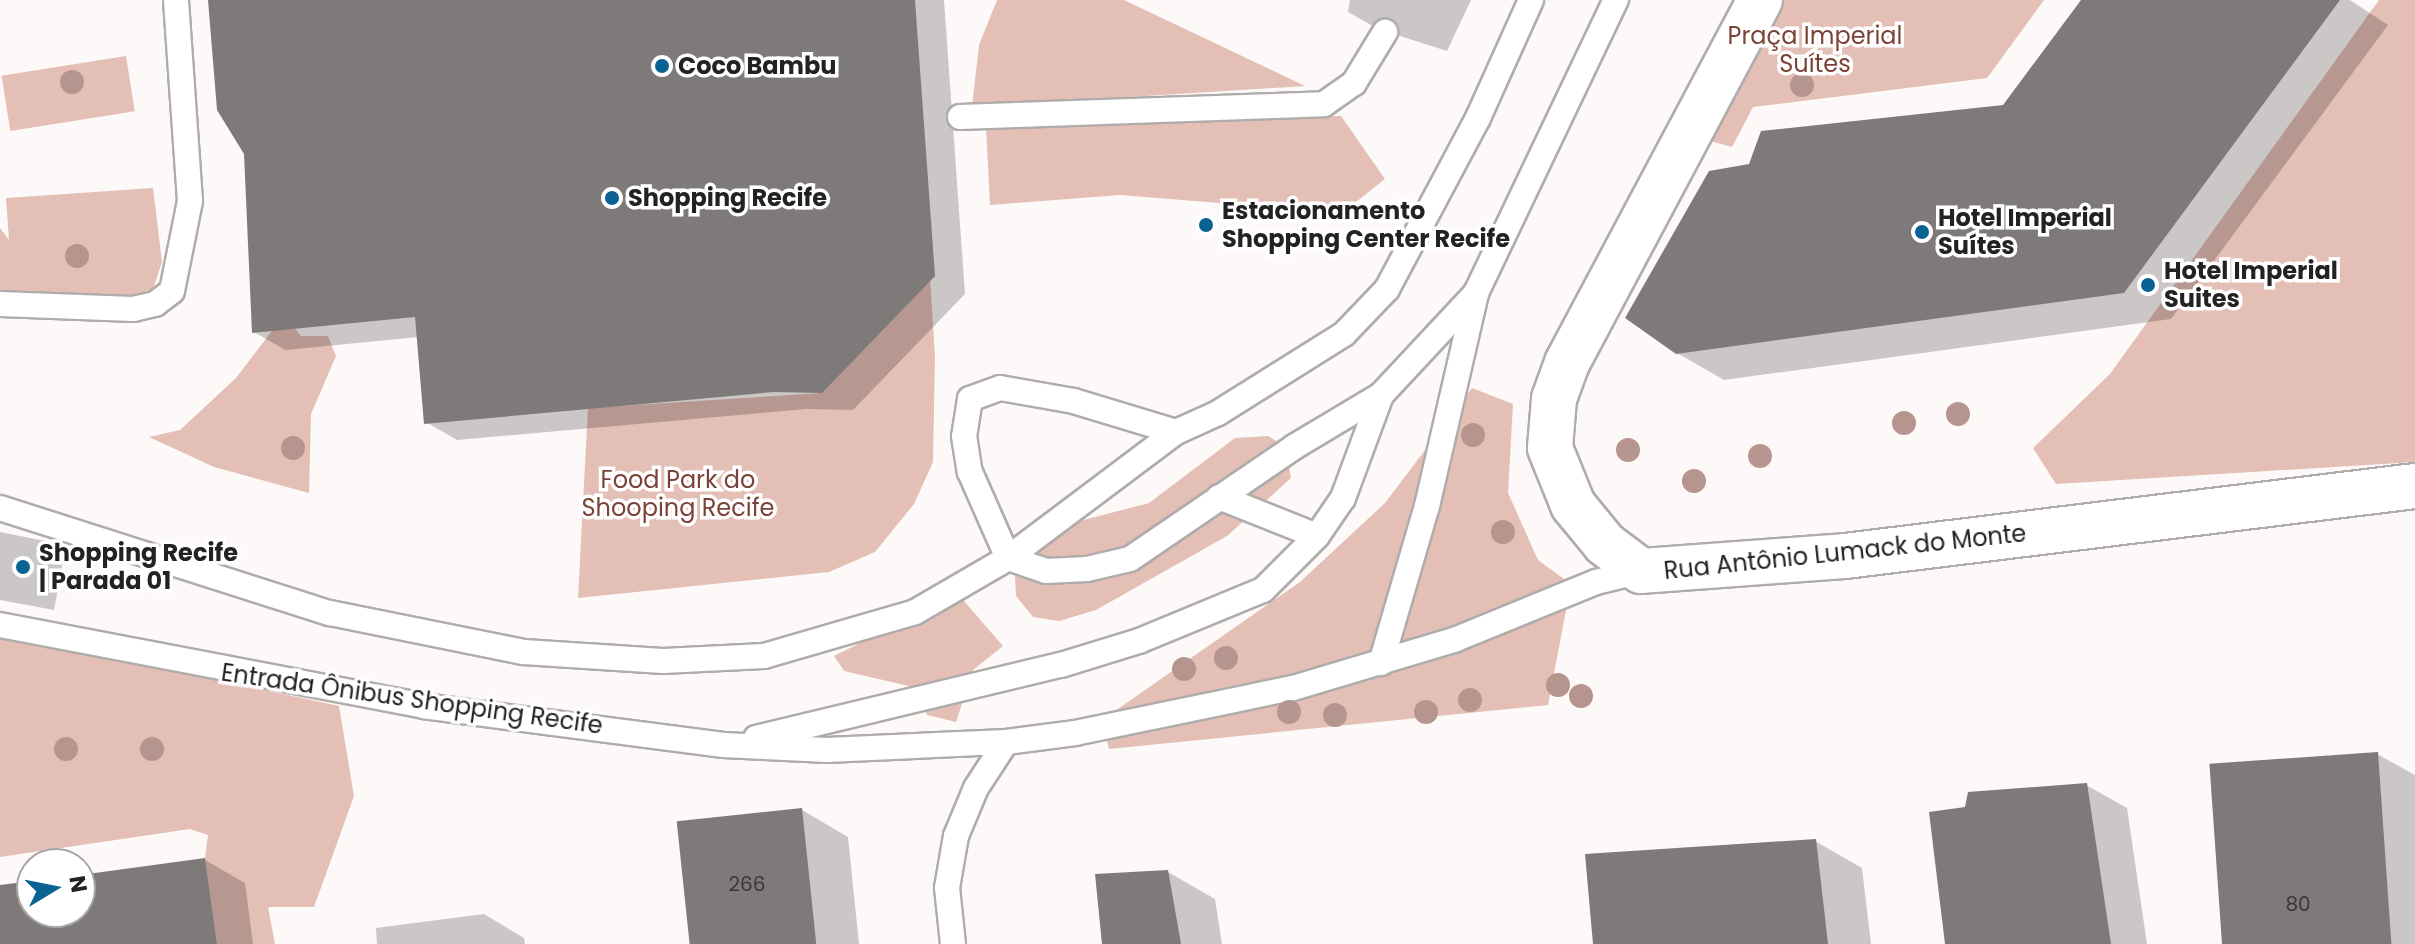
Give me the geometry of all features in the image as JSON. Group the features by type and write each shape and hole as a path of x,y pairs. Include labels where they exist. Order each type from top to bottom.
{"street":[{"name":"Rua Antônio Lumack do Monte","path":"1760,0 1567,363 1554,399 1550,448 1573,505 1605,544 1641,571 1845,556 2415,486"}],"lane":[{"path":"0,304 133,309 155,304 172,291 190,201 176,0"},
{"path":"0,508 330,613 524,652 663,661 764,656 814,644 915,612 1008,558 1176,432 1218,413 1344,334 1387,289 1478,118 1531,0"},
{"path":"1381,663 1427,506 1476,293 1616,0"},
{"path":"960,117 1324,104 1354,83 1385,32"},
{"path":"1176,432 1074,401 1000,388 970,399 964,436 970,472 1008,558 1046,571 1130,559 1219,497 1381,395 1476,293"},
{"path":"723,745 823,726 1139,641 1263,590 1317,536 1359,463 1381,395"},
{"path":"1219,497 1317,536"},
{"name":"Entrada Ônibus Shopping Recife","path":"0,625 423,706 723,745 827,750 1006,742 1293,688 1381,663 1596,582 1641,571"},
{"path":"953,944 947,888 956,836 976,788 1006,742"}],"green space":[{"path":"997,0 1124,0 1305,86 972,107 979,45"},
{"name":"Praça Imperial Suítes","path":"1784,0 2044,0 1987,78 1753,107 1732,147 1707,140"},
{"path":"2379,0 2415,0 2415,462 2056,484 2033,448 2110,374"},
{"path":"126,56 135,111 10,131 2,76"},
{"path":"1341,116 1385,179 1342,213 1120,195 990,205 986,126"},
{"path":"153,188 162,262 146,310 0,304 0,228 9,240 6,198"},
{"name":"Food Park do Shooping Recife","path":"930,278 935,356 933,462 914,504 875,552 829,572 578,598 588,408 822,393"},
{"path":"284,315 301,336 328,336 336,356 311,414 309,493 214,467 149,437 180,430 236,378"},
{"path":"1472,388 1513,404 1508,493 1538,560 1571,584 1548,705 1109,749 1102,720 1300,582 1385,503"},
{"path":"1268,436 1285,446 1291,478 1227,536 1096,610 1059,621 1033,617 1016,596 1014,558 1026,535 1149,503 1235,438"},
{"path":"958,594 1003,646 973,670 956,722 927,715 913,687 844,671 834,656"},
{"path":"0,633 339,706 354,796 314,907 268,907 275,944 217,944 205,858 208,835 190,829 61,848 16,848 16,855 0,857"}],"building":[{"name":"Shopping Recife","path":"208,0 915,0 935,276 822,393 774,392 424,424 415,317 252,333 244,154 217,110"},
{"name":"Hotel Imperial Suítes","path":"2081,0 2340,0 2124,293 1676,354 1625,318 1709,171 1749,164 1761,131 2003,105"},
{"path":"2378,752 2391,944 2222,944 2209,764"},
{"path":"2087,783 2111,944 1945,944 1929,812 1965,807 1968,792"},
{"path":"802,808 816,944 690,944 677,821"},
{"path":"1816,839 1828,944 1593,944 1585,854"},
{"path":"205,858 217,944 0,944 0,885 16,883 16,928 96,928 96,873"},
{"path":"1168,870 1181,944 1102,944 1095,874"}],"place":[{"name":"Coco Bambu","path":"662,66"},
{"name":"Shopping Recife","path":"612,198"},
{"name":"Estacionamento Shopping Center Recife","path":"1206,225"},
{"name":"Hotel Imperial Suítes","path":"1922,232"},
{"name":"Hotel Imperial Suites","path":"2148,285"},
{"name":"Shopping Recife | Parada 01","path":"23,567"}]}
